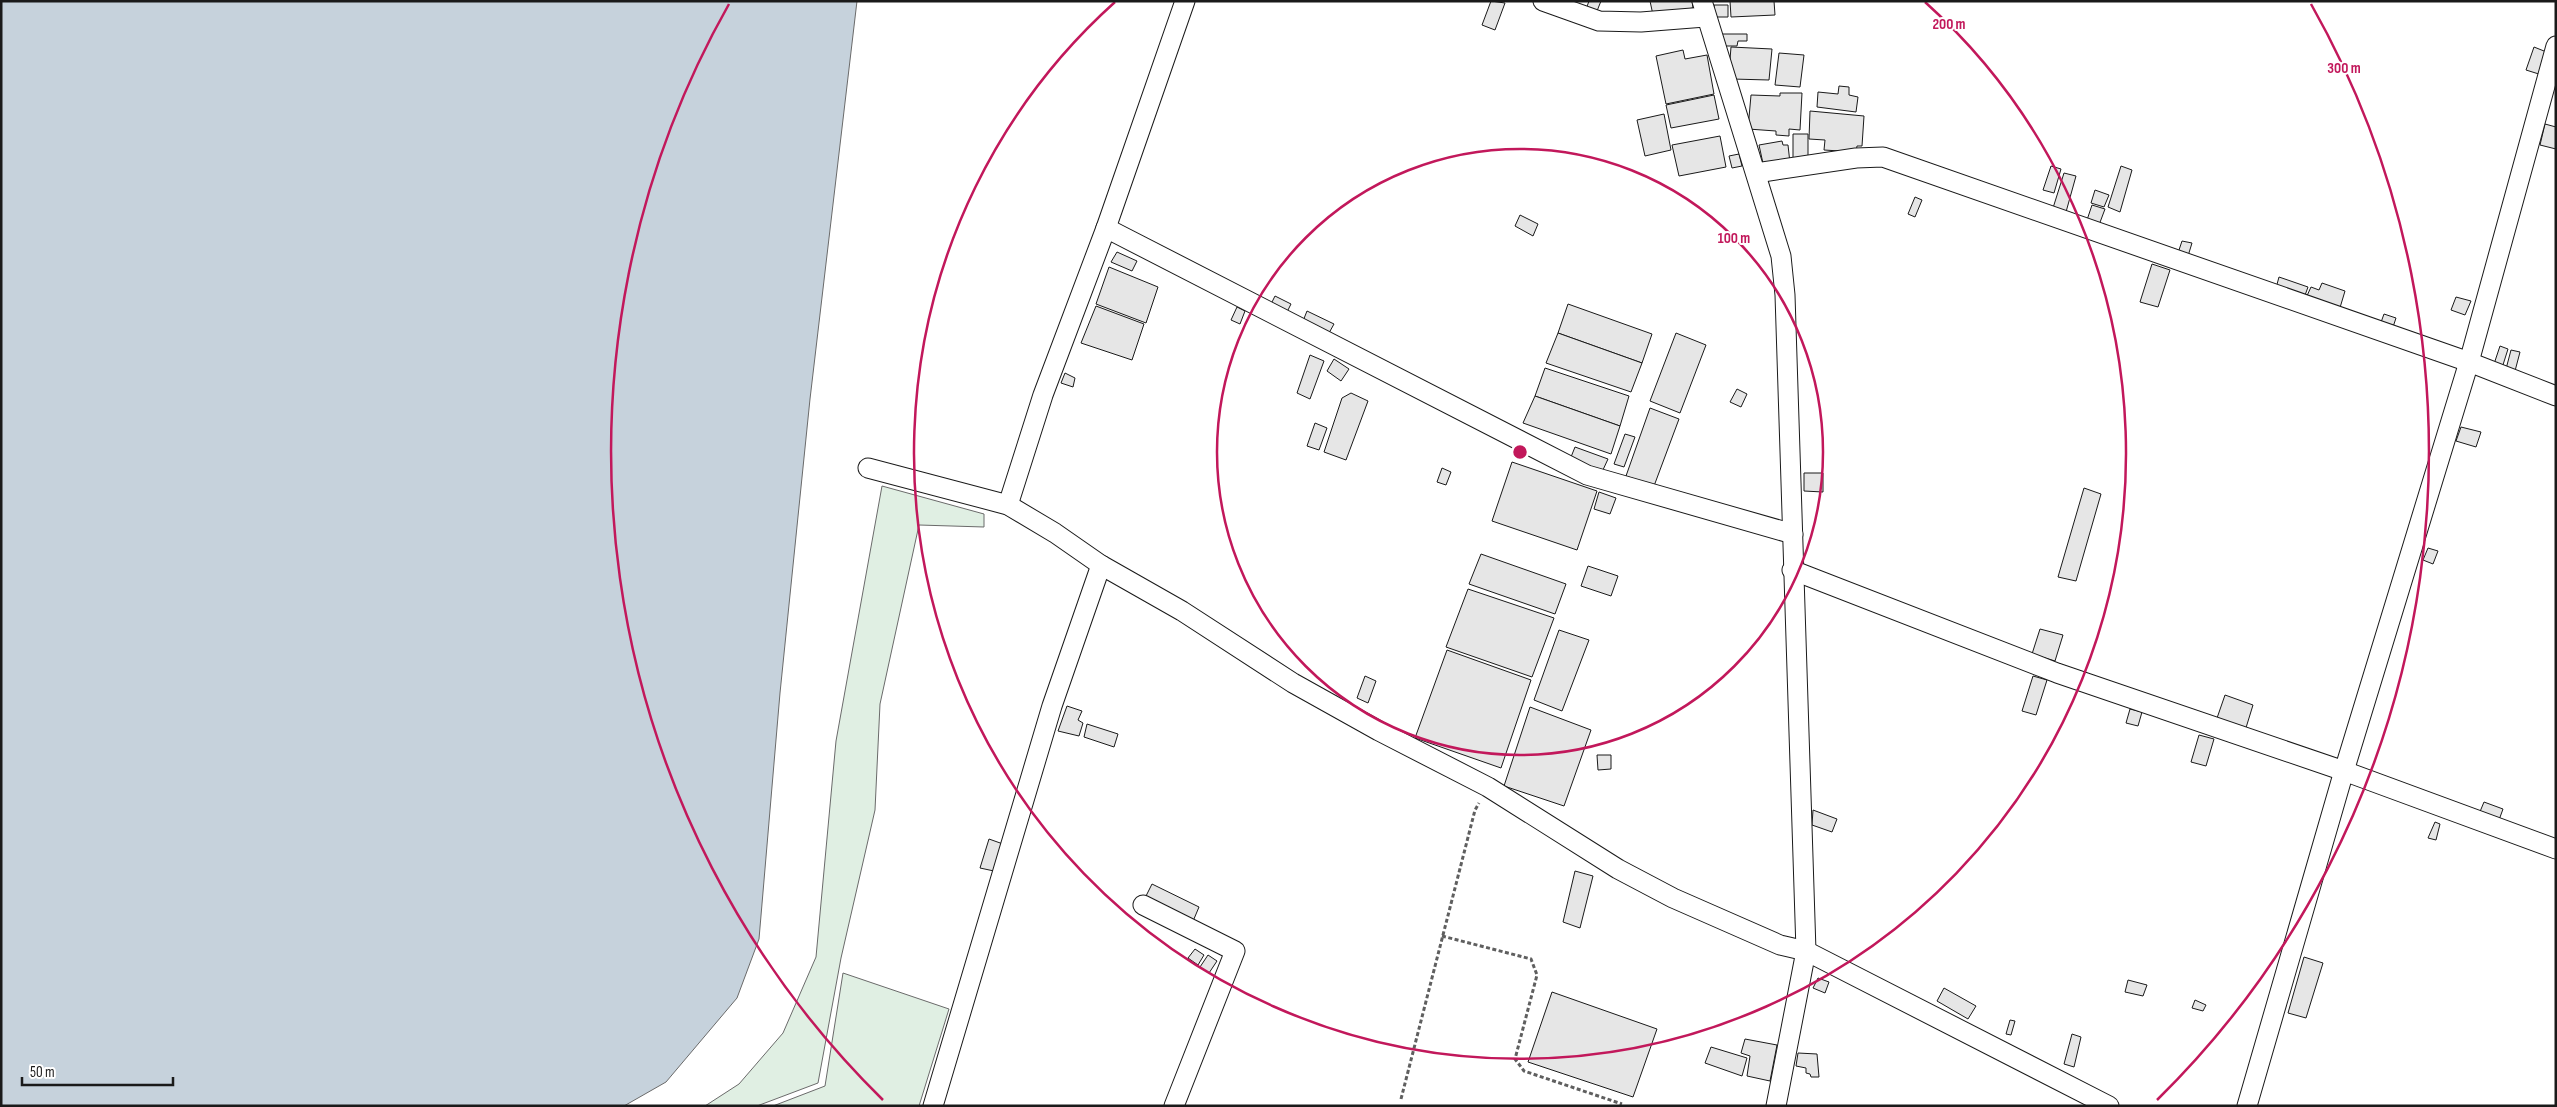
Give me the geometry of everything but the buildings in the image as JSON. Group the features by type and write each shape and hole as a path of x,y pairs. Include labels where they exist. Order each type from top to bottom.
{"street":[{"path":"1008,505 1043,395 1106,228 1184,1"},
{"path":"1543,1 1599,21 1641,22 1703,9 1756,173 1782,266 1793,534 1792,570 1806,951 1776,1106"},
{"path":"2247,1106 2344,771 2469,362 2556,46"},
{"path":"1756,173 1856,158 1883,157 2469,362 2556,396"},
{"path":"1106,228 1587,475 1793,534"},
{"path":"868,468 1008,505 1055,533 1101,565 1182,611 1293,682 1379,731 1488,787 1618,869 1673,898 1780,945 1806,951 2109,1106"},
{"path":"933,1106 1052,706 1101,565"},
{"path":"1792,570 2057,673 2344,771 2556,849"},
{"path":"1143,906 1235,951 1174,1106"}],"path":[{"path":"1401,1099 1475,810 1488,787"},
{"path":"1442,936 1532,959 1537,975 1515,1059 1524,1071 1622,1104"}],"green space":[{"path":"882,486 984,514 984,527 919,525 880,704 875,810 841,958 818,1083 757,1106 705,1106 739,1084 783,1033 816,957 836,741"},
{"path":"843,973 949,1009 919,1106 773,1106 825,1086"}],"shaded area":[{"path":"1,1 857,1 810,399 780,693 759,939 737,998 666,1082 624,1106 1,1106"}]}
